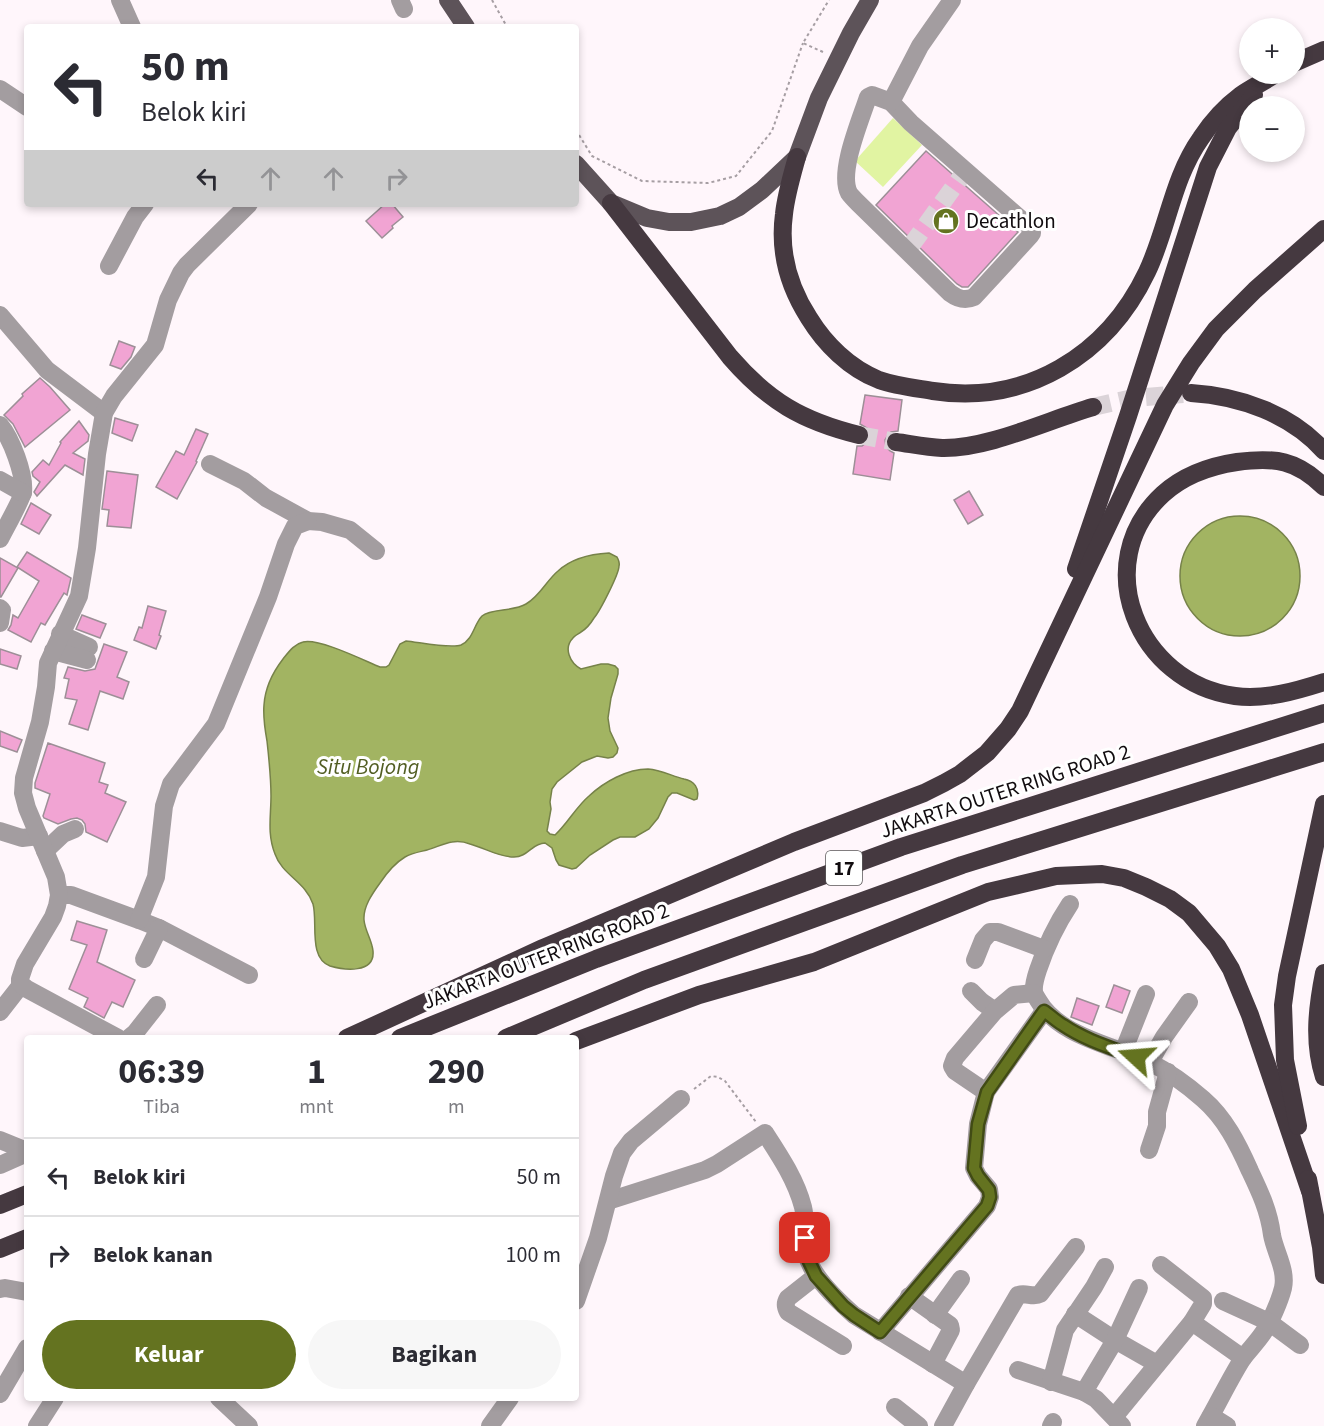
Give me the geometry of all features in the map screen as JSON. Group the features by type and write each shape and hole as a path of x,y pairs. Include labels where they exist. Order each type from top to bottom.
{"highway":[{"path":"1305,58 1324,50"},
{"path":"797,157 784,212 784,254 795,294 827,343 852,365 878,379 894,384 956,393 1005,389 1036,380 1066,366 1095,344 1106,332 1128,304 1147,272 1180,177 1201,138 1222,111 1242,94 1259,84"},
{"path":"1049,650 1128,416 1208,167 1228,128 1265,84"},
{"path":"611,203 730,357 752,381 777,401 807,418 859,435"},
{"path":"354,1035 554,944 794,842 924,793 978,762 1008,729 1034,683 1165,405 1186,369 1237,307 1324,229"},
{"path":"1191,393 1218,396 1279,416 1301,430 1324,451"},
{"path":"896,442 942,448 968,445 1093,407"},
{"path":"1324,487 1300,468 1288,462 1276,460 1262,459 1231,463 1188,477 1163,494 1152,506 1137,530 1128,561 1127,580 1135,619 1141,631 1151,648 1182,677 1206,688 1235,696 1260,696 1306,688 1324,682"},
{"name":"JAKARTA OUTER RING ROAD 2","path":"407,1035 596,959 901,847 1324,713"},
{"name":"17","path":"513,1035 644,980 962,866 1283,764 1319,757"},
{"path":"1324,804 1287,976 1283,1005 1285,1060 1321,1247 1324,1275"},
{"path":"579,1040 699,995 814,962 988,892 1056,876 1091,874 1124,878 1146,886 1189,913 1217,946 1231,969 1250,1015 1310,1191"},
{"path":"1323,1074 1317,1037 1317,1016 1324,973"},
{"path":"0,1205 24,1195"},
{"path":"0,1249 24,1239"}],"main road":[{"path":"448,0 464,24"},
{"path":"579,167 611,203 635,214 659,221 679,223 706,219 730,212 748,202 797,157 819,98 870,0"}],"street":[{"path":"120,0 131,24"},
{"path":"891,102 920,46 952,0"},
{"path":"0,89 24,105"},
{"path":"874,95 891,102 964,174 1031,228 1030,236 970,299 957,298 849,193 847,182 849,154 868,98 874,95"},
{"path":"109,266 131,222 142,207"},
{"path":"0,1012 20,984 25,964 53,917 59,895 56,878 27,808 23,793 24,778 40,722 48,663 79,596 104,413 114,396 155,345 168,300 181,273 193,258 246,207"},
{"path":"0,315 47,369 104,413"},
{"path":"0,425 8,437 20,468 23,493 0,538"},
{"path":"210,464 244,481 266,498 308,521 322,522 350,530 376,551"},
{"path":"0,480 23,493"},
{"path":"139,920 156,877 164,806 171,784 216,724 268,597 286,544 295,526 308,521"},
{"path":"0,608 2,610 0,623"},
{"path":"56,643 88,653"},
{"path":"0,831 3,834 42,844 75,829"},
{"path":"59,895 71,895 159,928 248,976"},
{"path":"1070,904 1044,949 1035,978 1034,993 1044,1011 1064,1026 1110,1048 1150,1062 1168,1072 1204,1100 1234,1137 1265,1203 1283,1273 1283,1287 1269,1323 1243,1358 1208,1421 1227,1426"},
{"path":"144,959 159,928"},
{"path":"975,960 983,940 990,932 998,932 1044,949"},
{"path":"0,986 20,984 113,1035"},
{"path":"971,991 995,1011"},
{"path":"987,1092 955,1071 952,1066 955,1058 995,1011 1014,995 1034,993"},
{"path":"1123,1052 1146,994"},
{"path":"1150,1062 1164,1037 1189,1002"},
{"path":"133,1035 157,1005"},
{"path":"880,1332 987,1206 990,1197 989,1190 974,1168 978,1124 987,1092 1044,1011"},
{"path":"1149,1150 1157,1126 1157,1112 1168,1072"},
{"path":"579,1293 622,1153 631,1141 681,1100"},
{"path":"608,1201 705,1170 765,1133 786,1165 803,1205 806,1223 806,1255 816,1276 854,1315 966,1384"},
{"path":"0,1140 24,1151"},
{"path":"0,1165 24,1153"},
{"path":"943,1426 1018,1295 1022,1293 1034,1296 1040,1294 1077,1246"},
{"path":"1018,1370 1084,1392 1118,1421 1157,1364 1192,1322 1203,1304 1203,1298 1161,1265"},
{"path":"1051,1382 1062,1336 1105,1267"},
{"path":"816,1276 788,1298 785,1307 788,1312 843,1346"},
{"path":"935,1315 961,1279"},
{"path":"1084,1392 1115,1340 1140,1288"},
{"path":"0,1289 24,1291"},
{"path":"909,1296 950,1325 951,1330 933,1364"},
{"path":"1223,1301 1269,1323 1300,1345"},
{"path":"1075,1314 1157,1364"},
{"path":"1192,1322 1243,1358"},
{"path":"0,1394 24,1353"},
{"path":"37,1426 53,1401"},
{"path":"224,1401 249,1426"},
{"path":"490,1426 508,1401"},
{"path":"895,1407 919,1426"}],"path":[{"path":"492,0 505,24"},
{"path":"579,135 592,156 642,181 708,183 736,176 772,131 803,43 830,0"},
{"path":"803,43 838,58"},
{"path":"681,1100 711,1076 718,1077 725,1082 765,1133"}],"shaded area":[{"path":"893,118 922,145 883,187 855,161"}],"water":[{"path":"1240,516 1263,521 1282,534 1295,553 1300,576 1295,599 1282,618 1263,631 1240,636 1217,631 1198,618 1185,599 1180,576 1185,553 1198,534 1217,521"},
{"name":"Situ Bojong","path":"609,553 617,557 619,562 616,577 597,614 587,628 570,642 568,651 571,659 581,669 608,664 618,669 608,718 610,731 618,748 617,753 613,757 597,756 582,762 557,782 552,789 547,831 555,835 595,791 616,777 632,771 648,769 688,780 697,788 697,799 672,793 649,829 635,837 620,837 613,840 572,869 559,865 552,848 545,843 537,845 523,855 514,857 502,856 468,843 457,842 446,843 408,856 388,872 367,905 364,920 373,951 369,964 358,969 343,969 323,962 316,948 314,912 310,896 278,861 271,839 271,782 264,710 268,687 279,664 292,649 303,642 330,646 380,667 389,665 400,644 406,641 442,646 461,645 471,636 482,616 526,604 569,563 589,556"}],"building":[{"name":"Decathlon","path":"926,151 1018,232 968,287 957,284 876,205"},
{"path":"382,207 395,207 403,217 382,238 366,221"},
{"path":"119,341 135,347 131,357 121,369 110,365"},
{"path":"40,378 70,410 25,447 13,424 4,415"},
{"path":"865,395 902,400 898,431 891,432 885,440 886,447 894,453 890,480 853,474 857,446 862,446 870,437 867,428 860,424"},
{"path":"115,418 138,425 132,441 112,433"},
{"path":"79,421 89,435 88,441 73,453 85,459 83,475 65,465 37,496 34,492 40,482 32,472 43,460 49,465 60,442"},
{"path":"196,429 208,434 197,462 177,499 156,487 176,451 184,455"},
{"path":"107,471 138,475 131,528 107,526 109,510 102,509"},
{"path":"969,491 983,515 968,524 954,500"},
{"path":"31,503 51,515 39,534 21,524"},
{"path":"27,552 71,578 67,595 64,593 45,625 41,623 31,642 8,630 13,615 18,618 39,581 17,567"},
{"path":"0,558 18,568 1,597 0,597"},
{"path":"148,606 166,611 156,649 134,640 139,627 142,628"},
{"path":"82,615 106,624 100,638 76,629"},
{"path":"104,644 127,652 117,677 129,682 123,699 100,691 88,730 69,724 77,700 65,698 69,679 64,678 68,667 85,671 95,669"},
{"path":"0,649 21,656 17,669 0,664"},
{"path":"0,731 22,740 17,752 0,746"},
{"path":"48,743 105,763 99,782 108,785 105,793 126,802 107,842 86,832 85,824 77,818 58,824 44,818 50,794 35,788 35,783"},
{"path":"77,921 107,930 97,962 135,980 123,1007 112,1002 104,1018 84,1007 88,998 69,989 87,945 71,940"},
{"path":"1114,985 1130,991 1122,1013 1106,1007"},
{"path":"1077,998 1099,1006 1092,1025 1071,1017"}],"tunnel":[{"path":"910,247 961,177"},
{"path":"1093,407 1133,398 1183,394"},
{"path":"859,435 896,442"}],"place":[{"name":"Decathlon","path":"946,221"}],"route":[{"path":"805,1238 806,1255 816,1276 843,1306 880,1332 987,1206 990,1197 989,1190 974,1168 978,1124 987,1092 1044,1011 1064,1026 1086,1037 1136,1057"}]}
